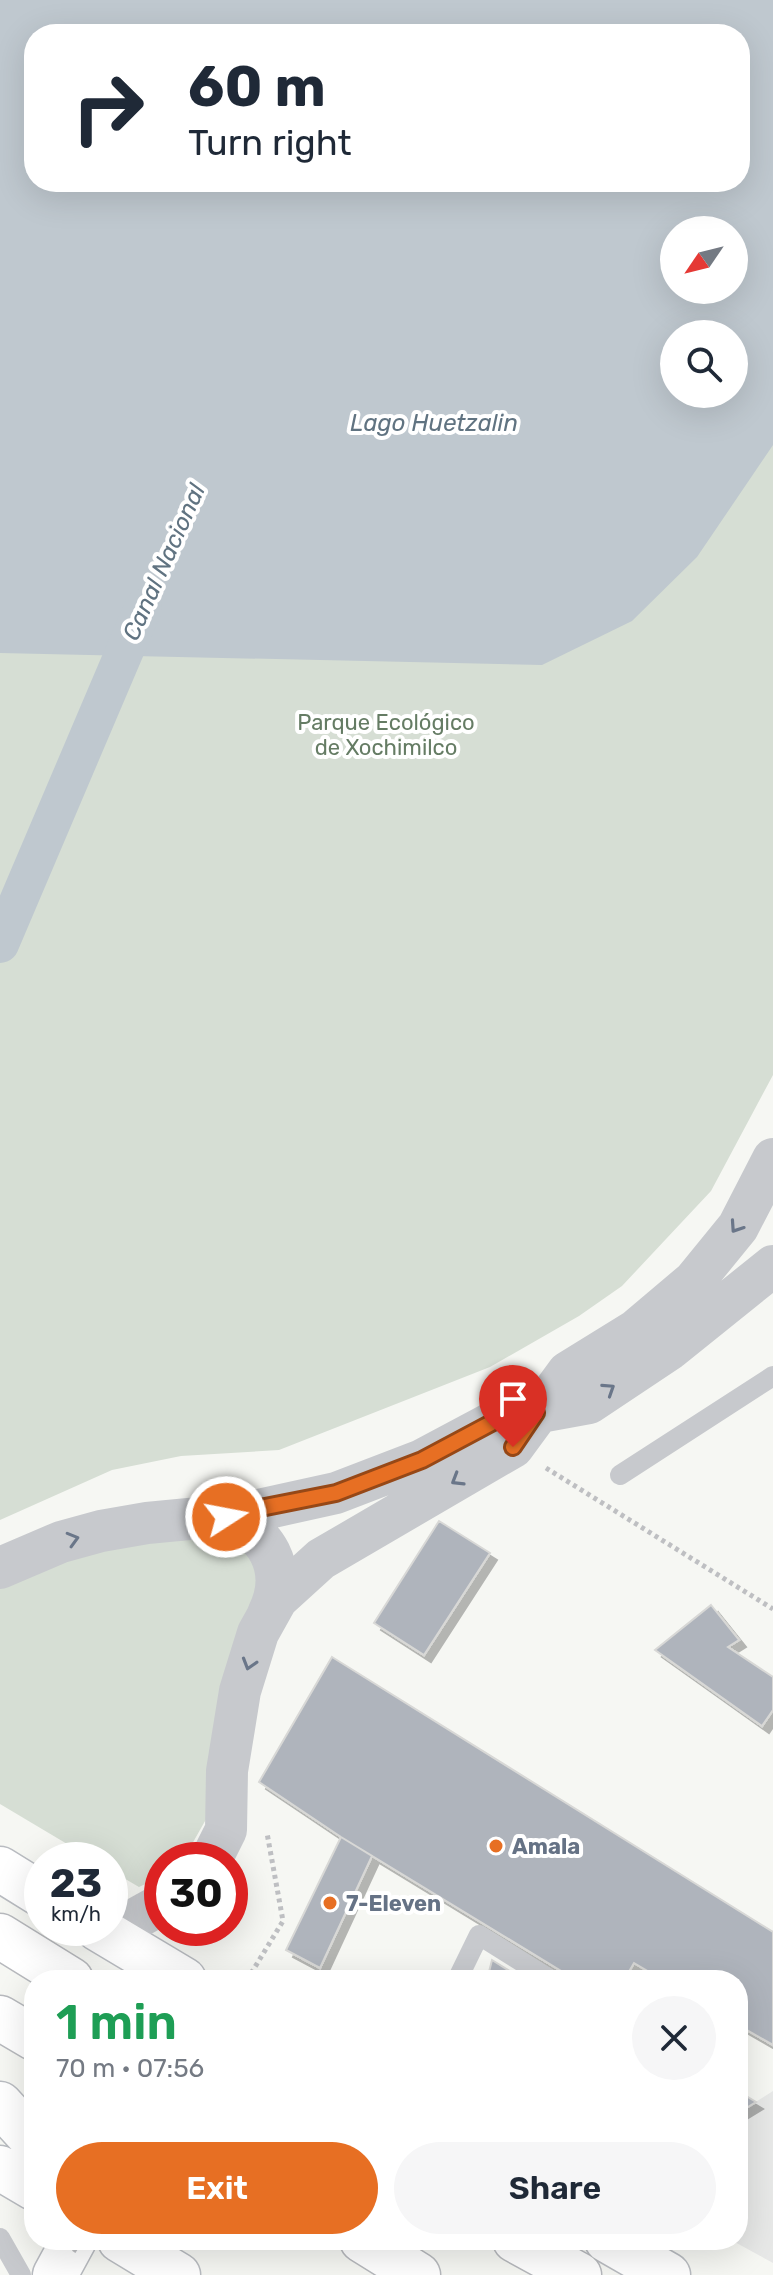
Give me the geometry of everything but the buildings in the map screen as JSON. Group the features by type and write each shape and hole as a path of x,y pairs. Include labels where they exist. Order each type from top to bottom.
{"main road":[{"path":"0,1869 24,1884"},
{"path":"0,1936 55,1970"},
{"path":"128,1946 167,1970"},
{"path":"0,2018 24,2032"},
{"path":"0,2104 24,2130"},
{"path":"0,2168 24,2182"},
{"path":"378,2250 418,2275"},
{"path":"533,2250 579,2275"},
{"path":"624,2250 668,2275"},
{"path":"82,2252 178,2275"}],"street":[{"path":"525,1430 568,1372 636,1330 694,1281 738,1227 773,1159"},
{"path":"267,1615 290,1584 321,1559 525,1430 589,1403 670,1349 773,1266"},
{"path":"0,1568 61,1542 101,1531 220,1516 336,1493 422,1460 497,1420 525,1430"},
{"path":"220,1516 241,1522 255,1532 273,1557 277,1587 240,1691 227,1771 226,1830 220,1842"}],"lane":[{"path":"620,1475 773,1376"},
{"path":"462,1970 479,1935 535,1970"},
{"path":"0,2238 21,2275"}],"path":[{"path":"525,1430 773,1609"},
{"path":"253,1970 283,1921 266,1827"}],"shaded area":[{"path":"773,2091 773,2263 748,2249 748,2107"}],"green space":[{"name":"Parque Ecológico de Xochimilco","path":"0,0 773,0 773,1075 711,1191 622,1286 579,1316 490,1367 279,1450 181,1456 112,1470 0,1520"},
{"path":"233,1533 262,1567 209,1814 193,1842 144,1842 144,1885 139,1887 128,1881 128,1842 64,1842 0,1804 0,1584 64,1554"}],"water":[{"name":"Lago Huetzalin","path":"0,0 773,0 773,445 697,557 632,621 542,665 0,653"}],"waterway":[{"name":"Canal Nacional","path":"0,944 143,608"}],"place":[{"name":"Amala","path":"496,1846"},
{"name":"7-Eleven","path":"330,1903"}],"route":[{"path":"226,1517 220,1516 289,1505 336,1493 422,1460 497,1420 536,1413 513,1447"}]}
